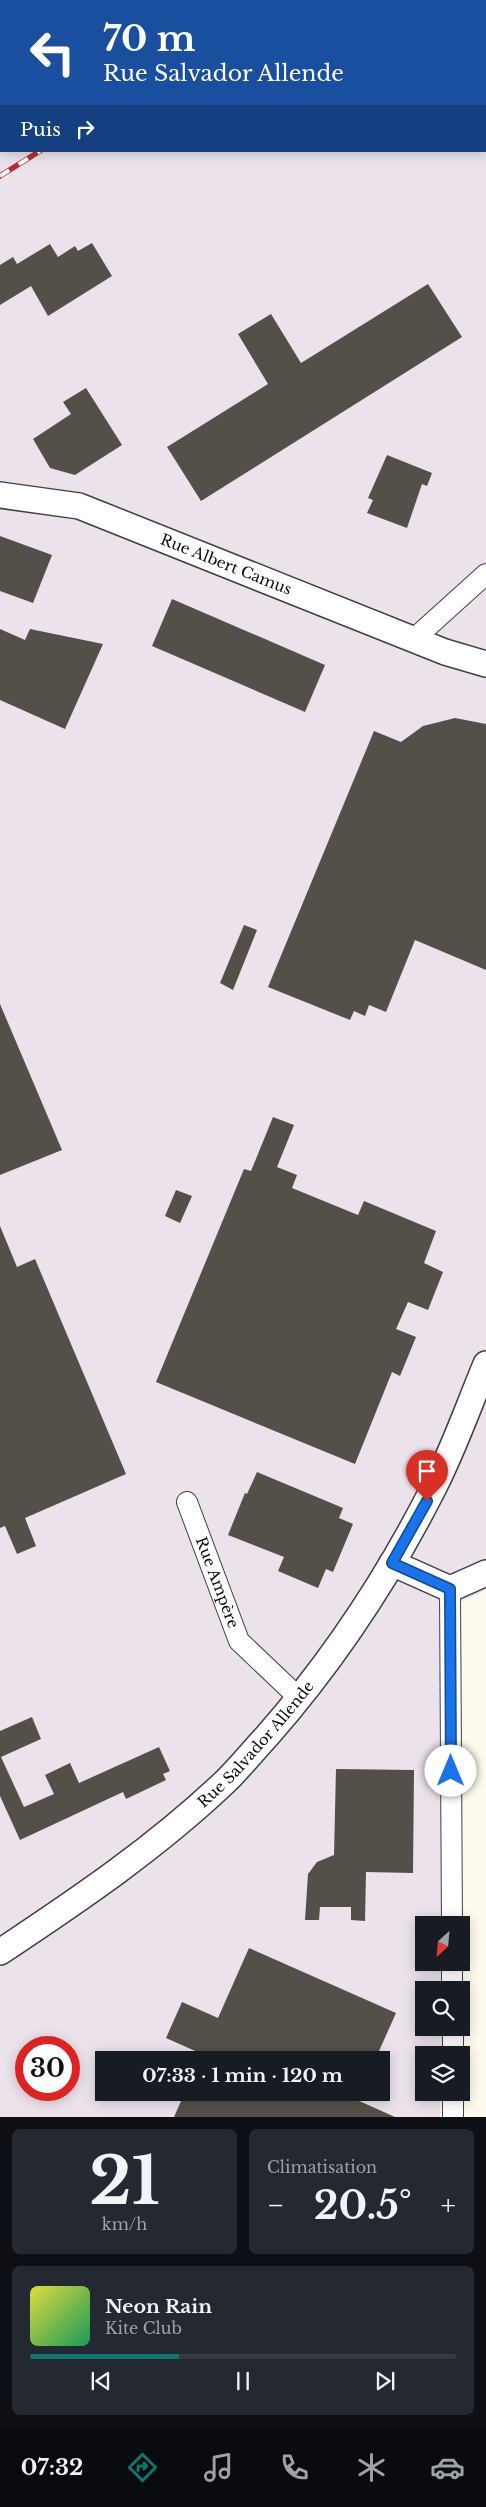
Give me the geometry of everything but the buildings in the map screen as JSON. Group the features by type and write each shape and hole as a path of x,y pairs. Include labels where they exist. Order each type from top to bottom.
{"street":[{"name":"Rue Albert Camus","path":"0,495 79,506 446,652 486,664"},
{"path":"414,639 486,574"},
{"name":"Rue Albert Camus","path":"446,652 486,673"},
{"name":"Rue Salvador Allende","path":"0,1952 84,1897 152,1846 228,1779 300,1699 342,1642 392,1563 435,1486 486,1364"},
{"name":"Rue Ampère","path":"187,1502 239,1641 300,1699"},
{"path":"392,1563 450,1589 486,1573"},
{"path":"450,1589 452,1916"},
{"path":"453,2101 453,2117"}],"shaded area":[{"path":"0,152 486,152 486,1590 452,1606 445,1916 415,1916 415,1971 444,1971 443,1981 415,1981 415,2036 442,2036 442,2046 415,2046 415,2101 441,2101 440,2117 0,2117"}],"railway":[{"path":"0,176 38,152"}],"route":[{"path":"427,1501 392,1563 450,1589 451,1771"}]}
